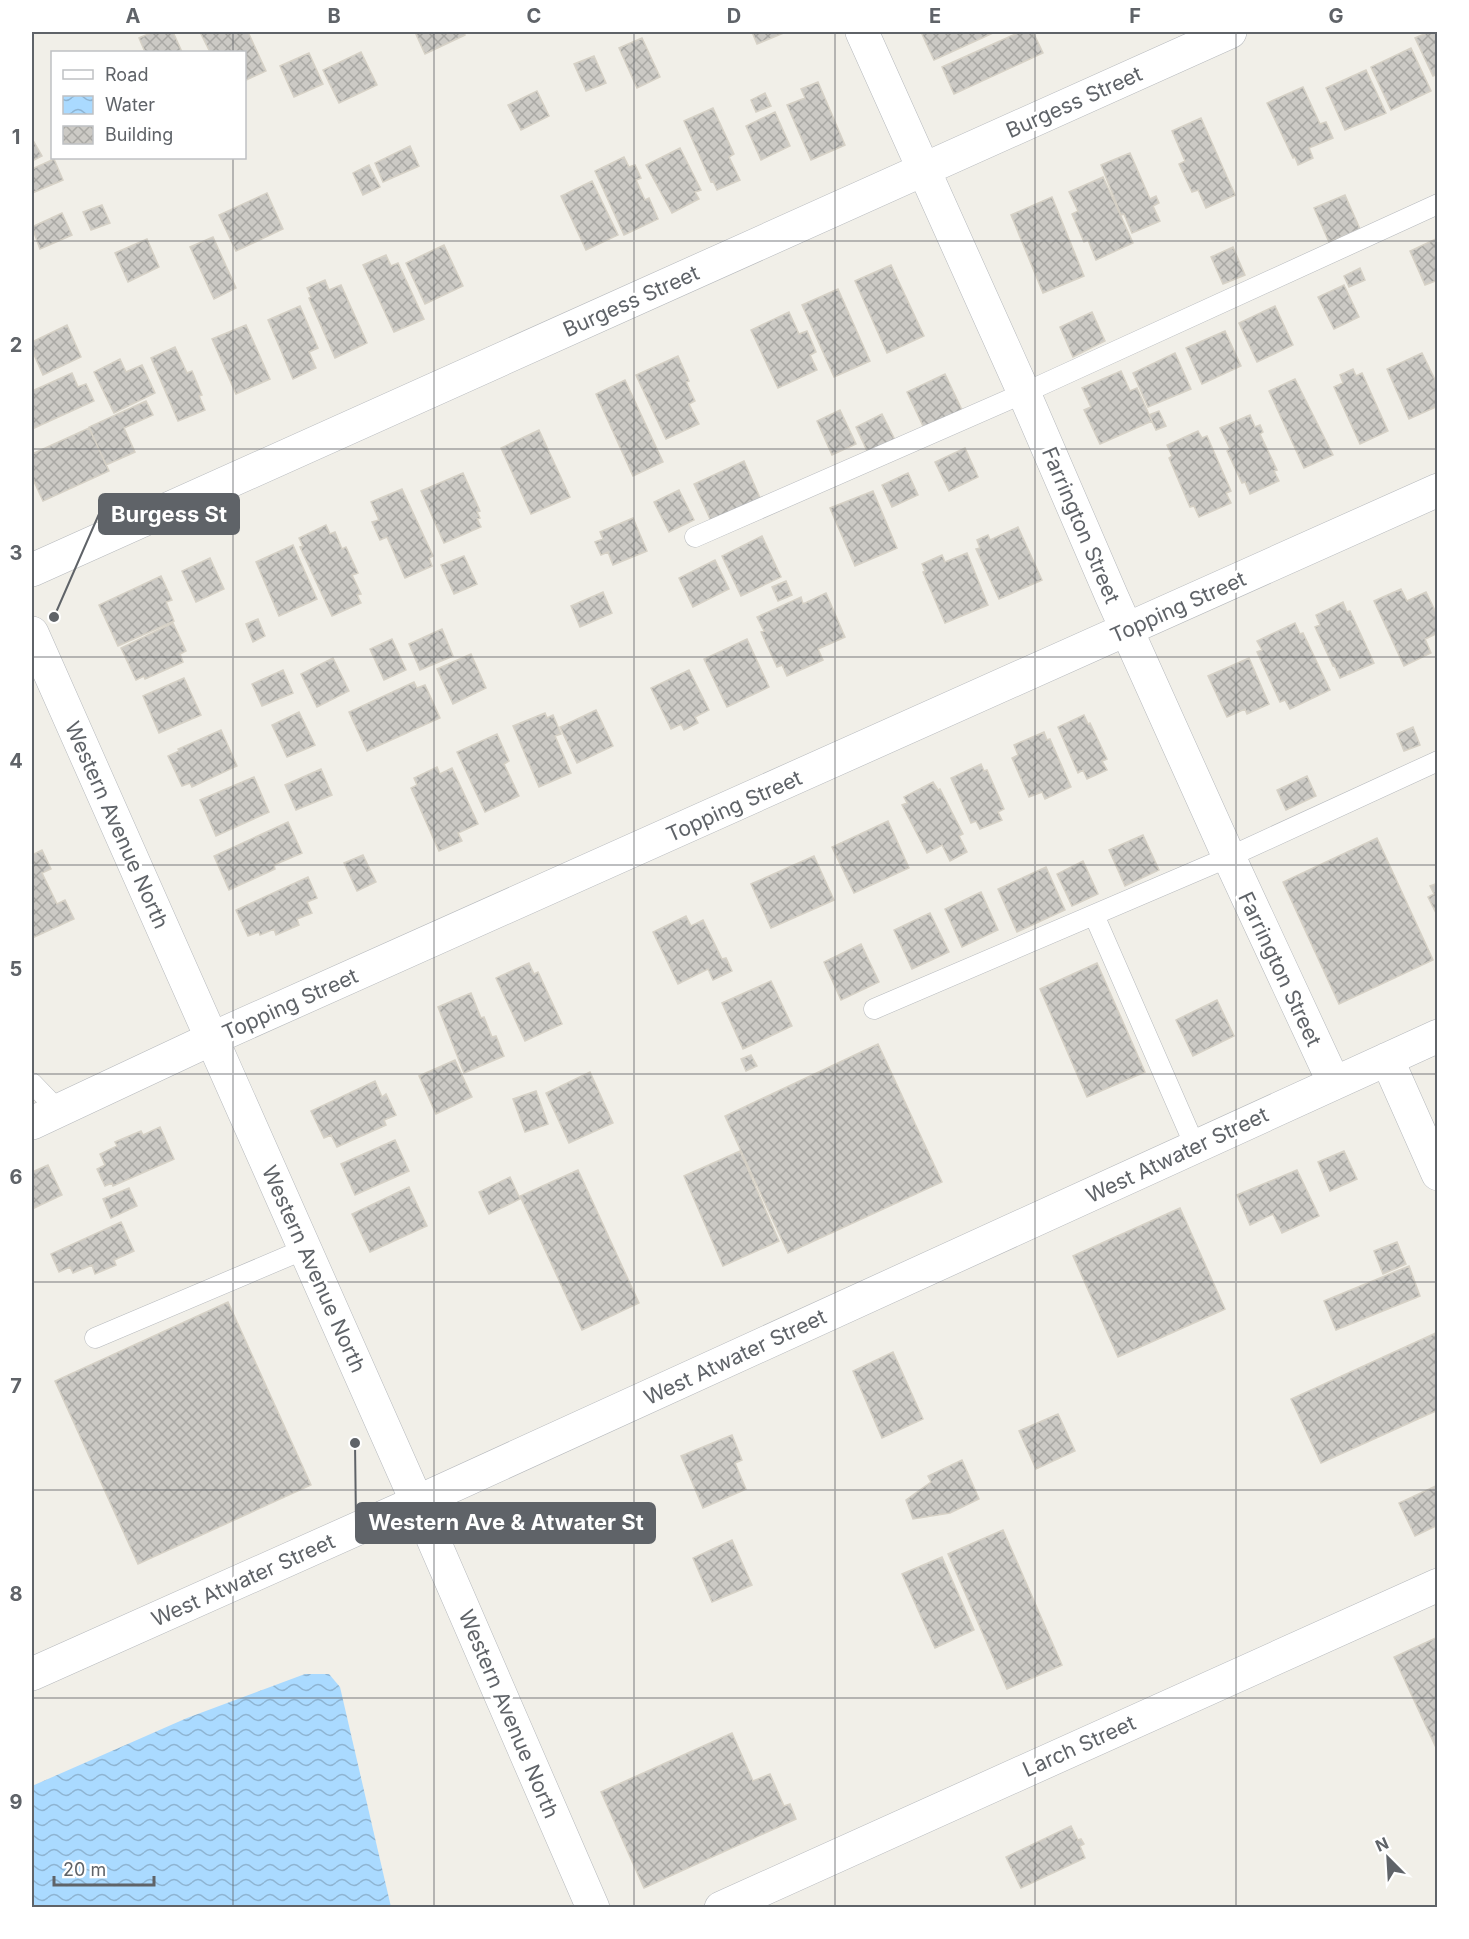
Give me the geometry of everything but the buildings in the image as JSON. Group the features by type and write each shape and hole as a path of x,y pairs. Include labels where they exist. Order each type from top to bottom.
{"street":[{"name":"Farrington Street","path":"862,32 1024,393 1126,629 1334,1083"},
{"name":"Burgess Street","path":"32,570 1230,32"},
{"name":"Topping Street","path":"45,1117 212,1039 1437,490"},
{"name":"Western Avenue North","path":"32,633 417,1502 593,1908"},
{"name":"West Atwater Street","path":"32,1674 417,1502 1437,1036"},
{"path":"1387,1059 1437,1174"},
{"name":"Larch Street","path":"721,1908 1437,1585"}],"lane":[{"path":"695,537 1024,393 1437,204"},
{"path":"874,1009 1229,857 1437,761"},
{"path":"1094,915 1195,1146"},
{"path":"32,1083 45,1117"},
{"path":"95,1338 305,1249"}],"water":[{"path":"305,1674 329,1674 340,1687 391,1907 32,1907 32,1786 187,1718"}],"place":[{"name":"Burgess St","path":"54,617"},
{"name":"Western Ave & Atwater St","path":"355,1443"}]}
